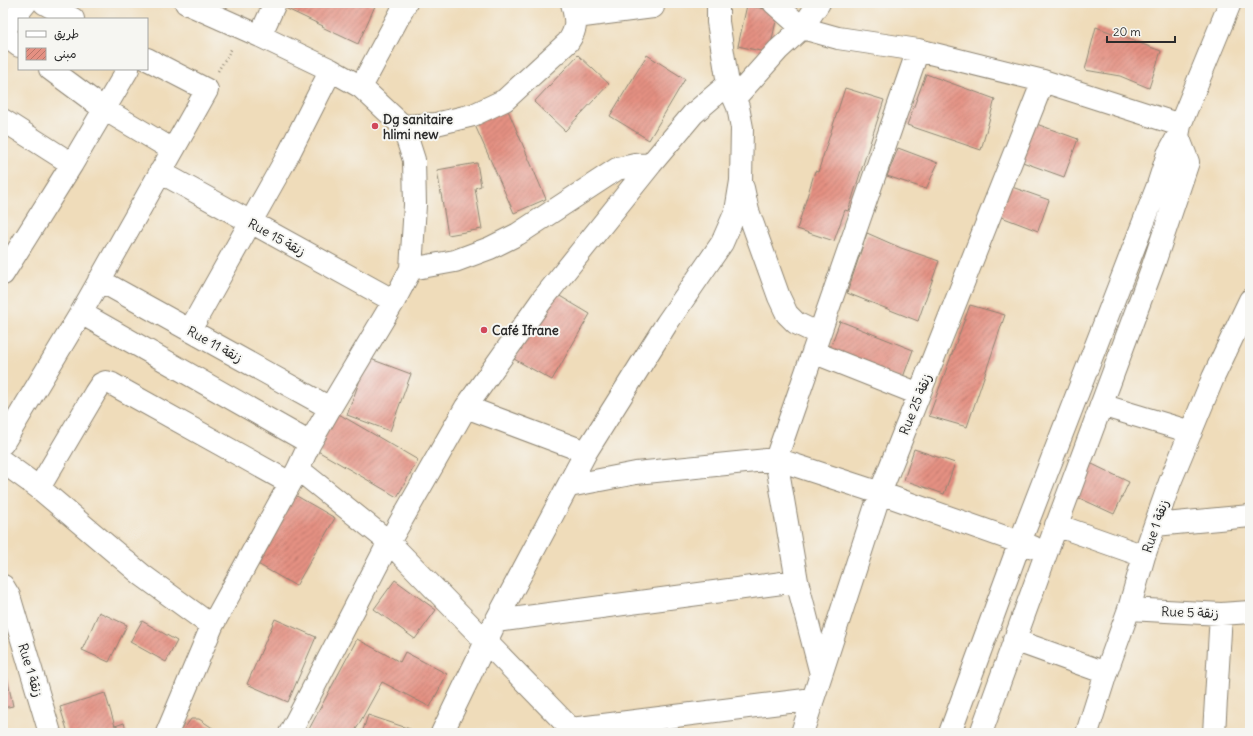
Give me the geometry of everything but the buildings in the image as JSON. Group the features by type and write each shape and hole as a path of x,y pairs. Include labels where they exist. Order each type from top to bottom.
{"street":[{"path":"18,44 5,25 26,3"},
{"path":"44,3 71,18"},
{"path":"167,733 212,626 330,408 394,301 411,269 415,205 414,160 403,126 361,86 332,70 252,32 186,3"},
{"path":"252,32 275,3"},
{"path":"361,86 406,3"},
{"path":"442,733 485,642 586,452 667,323 722,243 736,211 741,181 742,128 738,107 731,91 718,22 718,3"},
{"path":"774,3 802,28 838,38 918,50 1043,80 1179,130"},
{"path":"290,733 389,542 466,407 542,300 693,114 731,91 778,50 802,28 819,3"},
{"path":"950,733 1020,542 1158,185 1168,154 1230,3"},
{"path":"403,126 436,124 473,115 505,100 568,42 574,33 574,10 653,7"},
{"path":"821,674 797,581 776,459 918,50"},
{"path":"3,443 81,313 207,90 148,60"},
{"path":"51,70 104,109 173,150"},
{"path":"4,271 72,164 127,70"},
{"path":"190,330 286,159 332,70"},
{"name":"Rue 25 زنقة","path":"802,733 880,493 1043,80"},
{"path":"3,120 72,164"},
{"path":"981,733 1046,551 1153,266 1188,162 1179,130"},
{"path":"411,269 455,261 490,248 518,234 617,169 635,165 651,164"},
{"name":"Rue 15 زنقة","path":"160,172 394,301"},
{"path":"741,181 748,211 779,297 787,314 816,343 919,394"},
{"name":"Rue 11 زنقة","path":"99,280 330,408"},
{"name":"Rue 1 زنقة","path":"1087,733 1106,673 1129,609 1144,556 1155,525 1213,378 1244,327 1250,300"},
{"path":"81,313 310,444"},
{"path":"39,488 95,393 101,384 106,382 294,476 389,542 573,731 813,699"},
{"path":"1101,405 1191,432"},
{"path":"466,407 586,452"},
{"path":"569,486 636,473 776,459 880,493 1046,551"},
{"path":"3,462 39,488 142,575 212,626"},
{"path":"1155,525 1250,516"},
{"path":"1056,525 1144,556"},
{"path":"496,621 797,581"},
{"name":"Rue 1 زنقة","path":"3,586 8,596 50,733"},
{"name":"Rue 5 زنقة","path":"1129,609 1221,614 1250,612"},
{"path":"1214,733 1221,614"},
{"path":"1014,640 1106,673"}],"path":[{"path":"207,90 252,32"}],"place":[{"name":"Dg sanitaire hlimi new","path":"375,126"},
{"name":"Café Ifrane","path":"484,330"}]}
